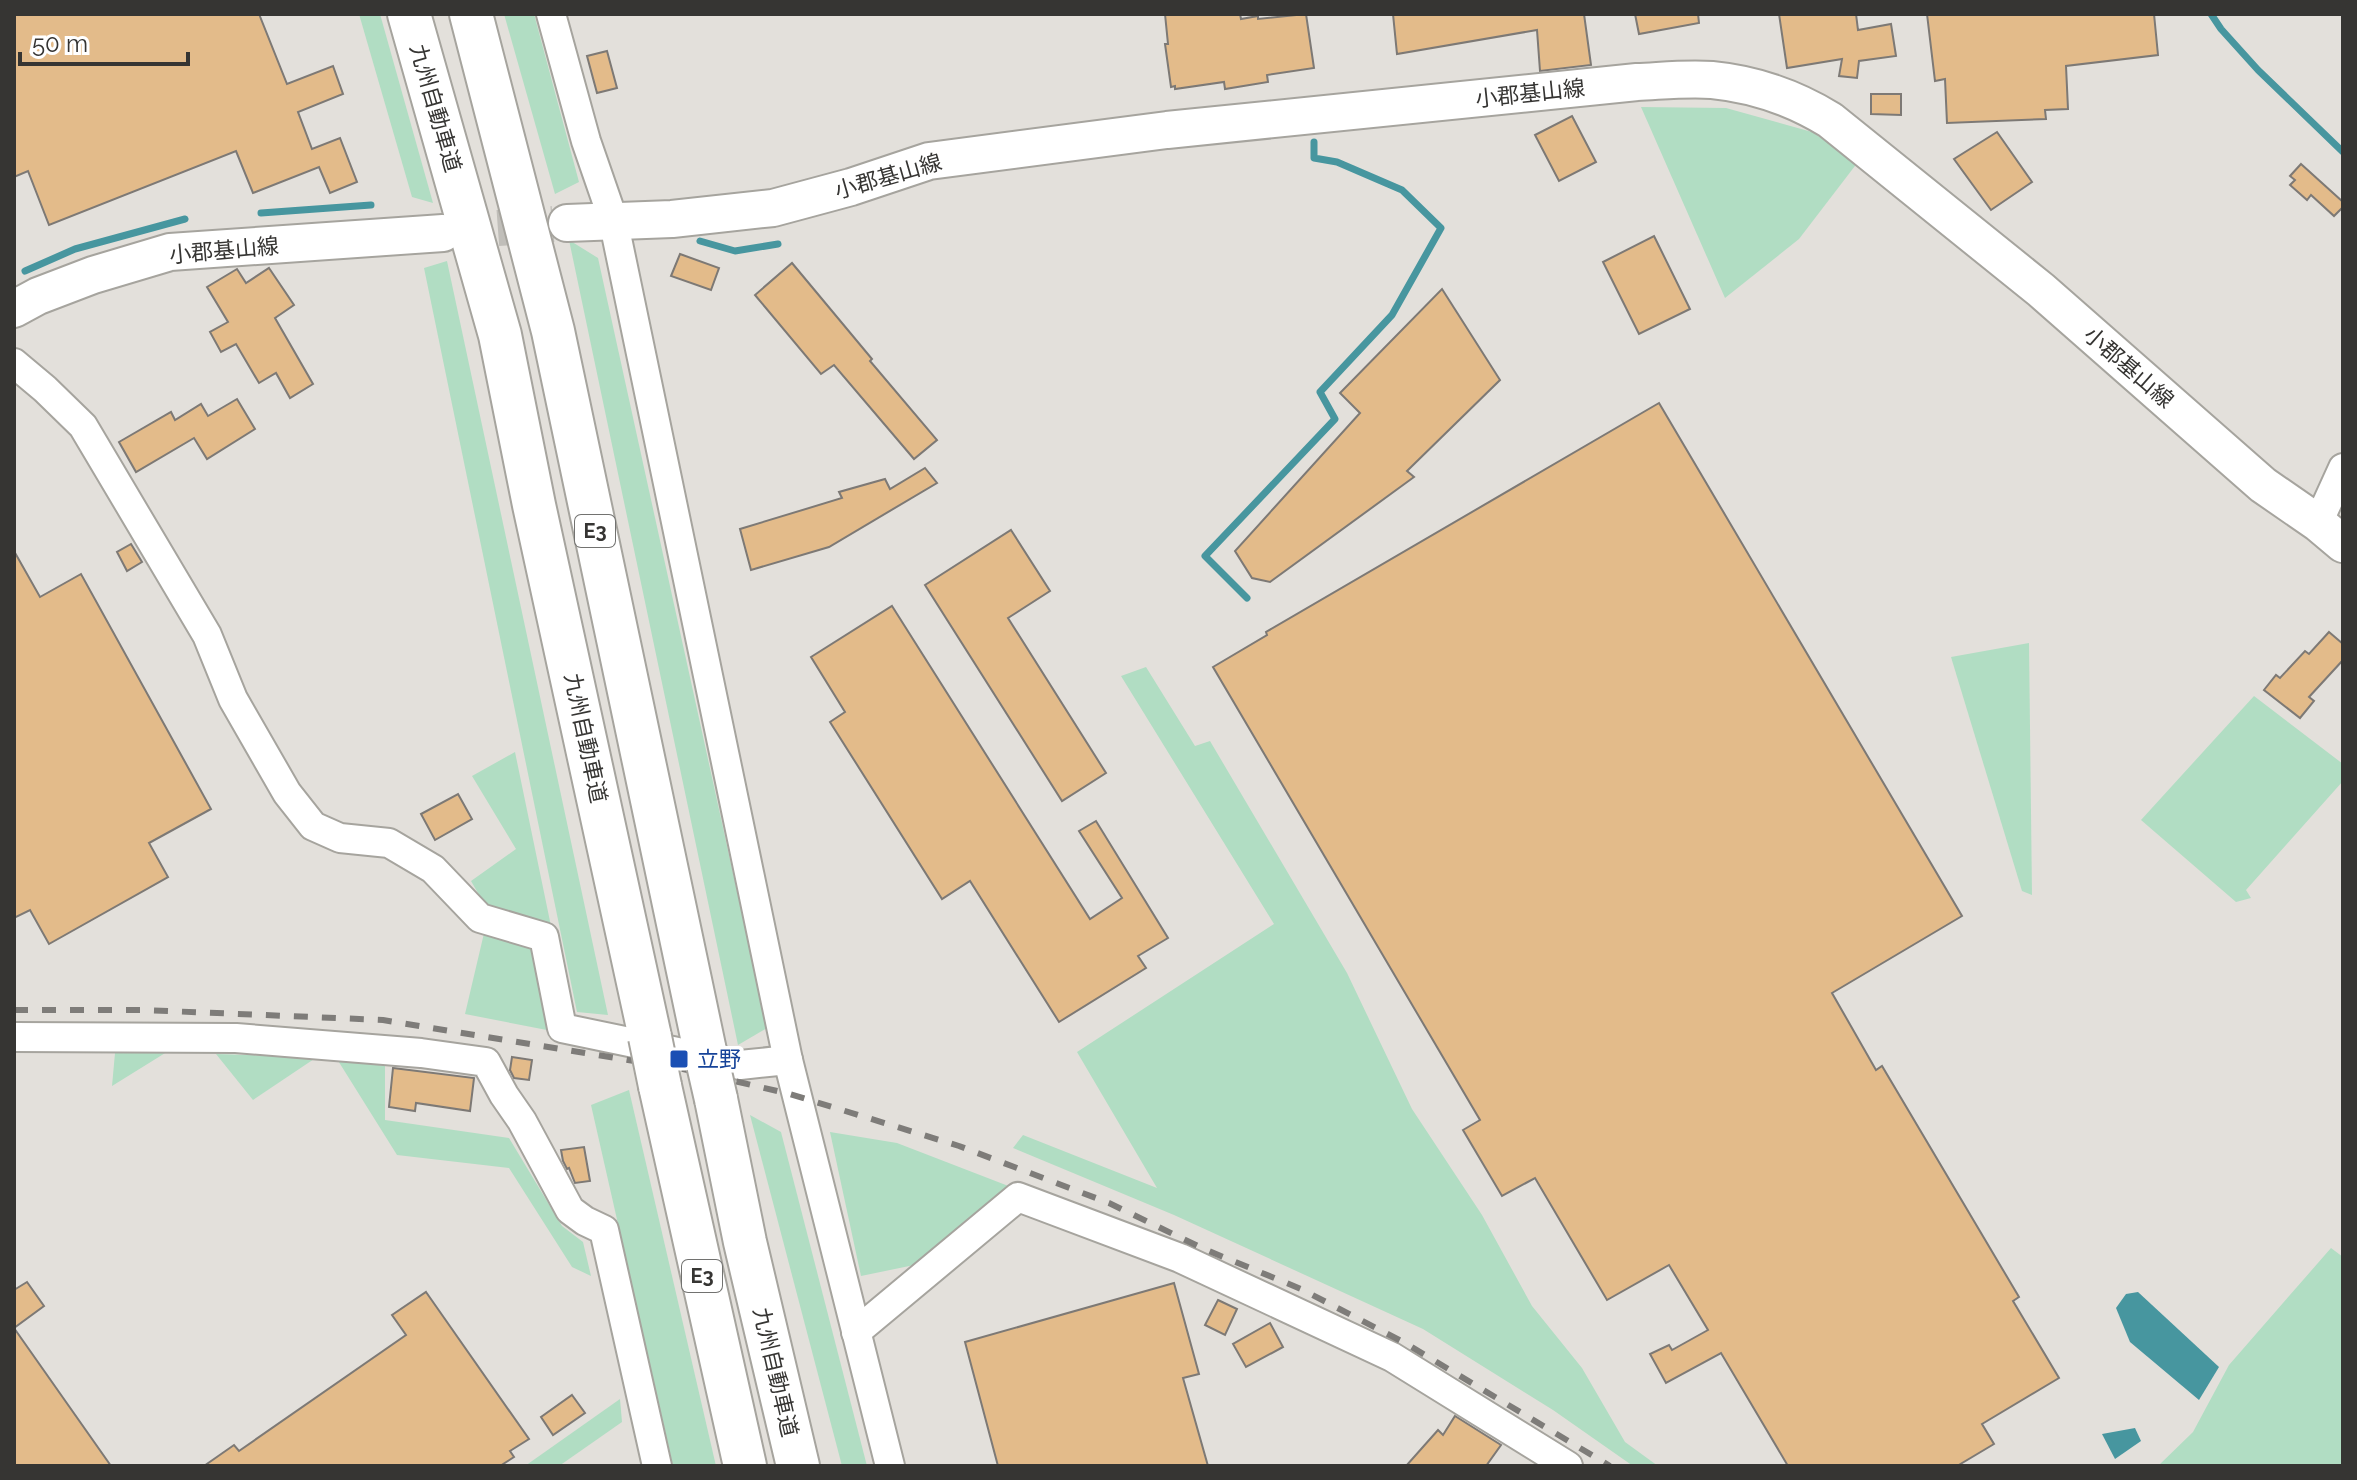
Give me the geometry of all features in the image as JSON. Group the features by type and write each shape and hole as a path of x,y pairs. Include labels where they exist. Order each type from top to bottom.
{"highway":[{"name":"九州自動車道","path":"409,14 500,335 660,1086 745,1466"},
{"name":"九州自動車道","path":"471,14 553,331 745,1242 798,1466"}],"main road":[{"name":"小郡基山線","path":"567,223 672,219 773,208 929,161 1167,130 1637,82 1710,80 1753,87 1811,108 1830,120 2041,290 2263,485 2330,533"},
{"name":"小郡基山線","path":"14,309 38,296 93,275 170,252 443,233"}],"street":[{"path":"551,14 586,141 613,219 788,1060 890,1466"},
{"path":"14,363 83,426 207,635 233,699 287,793 313,826 340,838 389,843 433,869 480,918 544,937 562,1028 740,1065 788,1060"},
{"path":"2330,533 2343,468"},
{"path":"14,1037 236,1038 421,1053 486,1062 570,1210 604,1230 657,1466"},
{"path":"856,1332 1018,1197 1180,1258 1392,1357 1568,1466"}],"green space":[{"path":"359,14 380,14 433,203 412,197"},
{"path":"504,14 534,14 579,182 555,194"},
{"path":"1641,107 1726,108 1812,132 1858,162 1799,239 1725,298"},
{"path":"569,240 598,258 767,1028 738,1045"},
{"path":"447,261 608,1015 577,1012 424,268"},
{"path":"2029,643 2032,895 2022,891 1951,657"},
{"path":"1146,667 1195,746 1210,741 1347,973 1412,1109 1482,1215 1532,1306 1582,1368 1625,1442 1658,1466 1633,1466 1553,1410 1423,1329 1174,1215 1013,1148 1023,1135 1157,1188 1077,1052 1274,924 1121,676"},
{"path":"2254,696 2343,764 2343,781 2246,890 2251,898 2236,902 2141,820"},
{"path":"515,752 552,931 552,1031 465,1014 489,912 471,881 516,849 472,776"},
{"path":"170,1050 112,1086 115,1053"},
{"path":"216,1054 317,1057 253,1100"},
{"path":"337,1059 385,1066 385,1120 509,1138 562,1226 583,1242 591,1276 572,1267 509,1168 397,1155"},
{"path":"629,1090 716,1466 673,1466 591,1105"},
{"path":"750,1115 781,1132 867,1466 842,1466"},
{"path":"830,1132 897,1143 1011,1187 919,1264 861,1276"},
{"path":"2331,1248 2343,1257 2343,1466 2158,1466 2193,1432 2229,1365"},
{"path":"620,1399 622,1422 559,1466 525,1466"}],"water":[{"path":"2138,1292 2219,1367 2199,1400 2130,1342 2116,1308 2126,1294"},
{"path":"2135,1428 2141,1441 2115,1459 2102,1434"}],"building":[{"path":"14,14 259,14 287,84 333,66 343,94 298,112 312,149 340,138 357,182 330,193 319,167 253,193 236,151 49,225 28,171 14,177"},
{"path":"1165,14 1240,14 1241,19 1258,16 1258,19 1306,14 1314,68 1267,75 1268,82 1225,89 1224,82 1175,89 1175,86 1171,87 1165,44 1168,44"},
{"path":"1393,14 1584,14 1591,65 1540,71 1537,30 1397,54"},
{"path":"1635,14 1698,14 1699,23 1639,34"},
{"path":"1779,14 1856,14 1858,30 1891,24 1896,56 1859,61 1857,78 1839,76 1842,59 1787,68"},
{"path":"1927,14 2154,14 2158,55 2066,66 2068,109 2045,110 2046,119 1947,123 1945,79 1935,81"},
{"path":"607,51 617,88 597,93 587,56"},
{"path":"1871,94 1901,94 1901,115 1871,114"},
{"path":"1572,116 1596,162 1559,181 1535,135"},
{"path":"1997,132 2032,182 1991,210 1954,159"},
{"path":"2301,164 2343,202 2343,207 2334,216 2311,195 2307,200 2290,185 2295,180 2290,176"},
{"path":"1654,236 1690,309 1639,334 1603,262"},
{"path":"680,254 719,268 711,290 671,276"},
{"path":"792,263 937,440 914,459 834,365 821,374 755,295"},
{"path":"269,268 294,305 275,318 313,384 290,398 276,373 259,383 236,344 221,352 210,332 228,322 207,287 237,269 246,283"},
{"path":"1442,289 1500,380 1407,471 1414,477 1270,582 1252,578 1235,551 1360,413 1340,393"},
{"path":"237,399 255,429 207,459 194,438 136,472 119,442 171,412 175,420 201,404 208,416"},
{"path":"1659,403 1962,916 1832,993 1876,1070 1882,1066 2019,1297 2013,1301 2059,1378 1982,1424 1994,1444 1957,1466 1788,1466 1721,1353 1666,1383 1650,1354 1669,1345 1672,1350 1708,1330 1669,1265 1607,1300 1535,1178 1502,1196 1463,1130 1480,1120 1213,667 1267,635 1266,632"},
{"path":"925,468 937,483 829,547 751,570 740,529 842,498 839,492 885,479 890,489"},
{"path":"1011,530 1050,591 1008,618 1106,773 1062,801 925,585"},
{"path":"131,544 142,562 127,571 117,552"},
{"path":"14,551 40,597 81,574 211,809 149,843 168,877 49,944 30,910 14,918"},
{"path":"892,606 1090,919 1122,898 1079,831 1096,821 1168,938 1138,956 1146,968 1059,1022 970,881 942,899 830,722 845,712 811,657"},
{"path":"2329,632 2343,644 2343,660 2309,697 2314,701 2300,718 2264,690 2276,675 2280,678 2305,651 2309,654"},
{"path":"458,794 472,819 435,840 421,814"},
{"path":"512,1057 532,1060 529,1080 514,1078 510,1070"},
{"path":"393,1068 474,1078 470,1111 416,1103 415,1111 389,1107"},
{"path":"584,1147 590,1181 575,1183 563,1161 561,1150"},
{"path":"27,1282 44,1306 14,1328 14,1290"},
{"path":"1174,1283 1199,1374 1183,1378 1208,1466 998,1466 965,1342"},
{"path":"426,1292 529,1439 510,1451 514,1457 500,1466 204,1466 234,1445 239,1451 406,1335 392,1315"},
{"path":"1218,1300 1237,1309 1225,1335 1205,1325"},
{"path":"1270,1323 1283,1347 1246,1367 1233,1344"},
{"path":"14,1328 111,1466 14,1466"},
{"path":"572,1395 585,1413 553,1435 541,1417"},
{"path":"1455,1416 1501,1445 1486,1466 1406,1466 1438,1430 1443,1435"}],"waterway":[{"path":"2211,14 2258,70 2343,152"},
{"path":"1247,598 1205,556 1335,419 1320,392 1392,315 1441,228 1402,190 1337,162 1314,158 1314,142"},
{"path":"261,213 371,205"},
{"path":"25,271 75,249 185,219"},
{"path":"700,241 735,251 778,244"}],"tunnel":[{"path":"444,232 553,224"}],"railway":[{"path":"14,1010 143,1010 383,1020 683,1069 790,1094 959,1146 1109,1203 1204,1249 1301,1289 1405,1343 1610,1466"}],"place":[{"name":"立野","path":"679,1059"}]}
